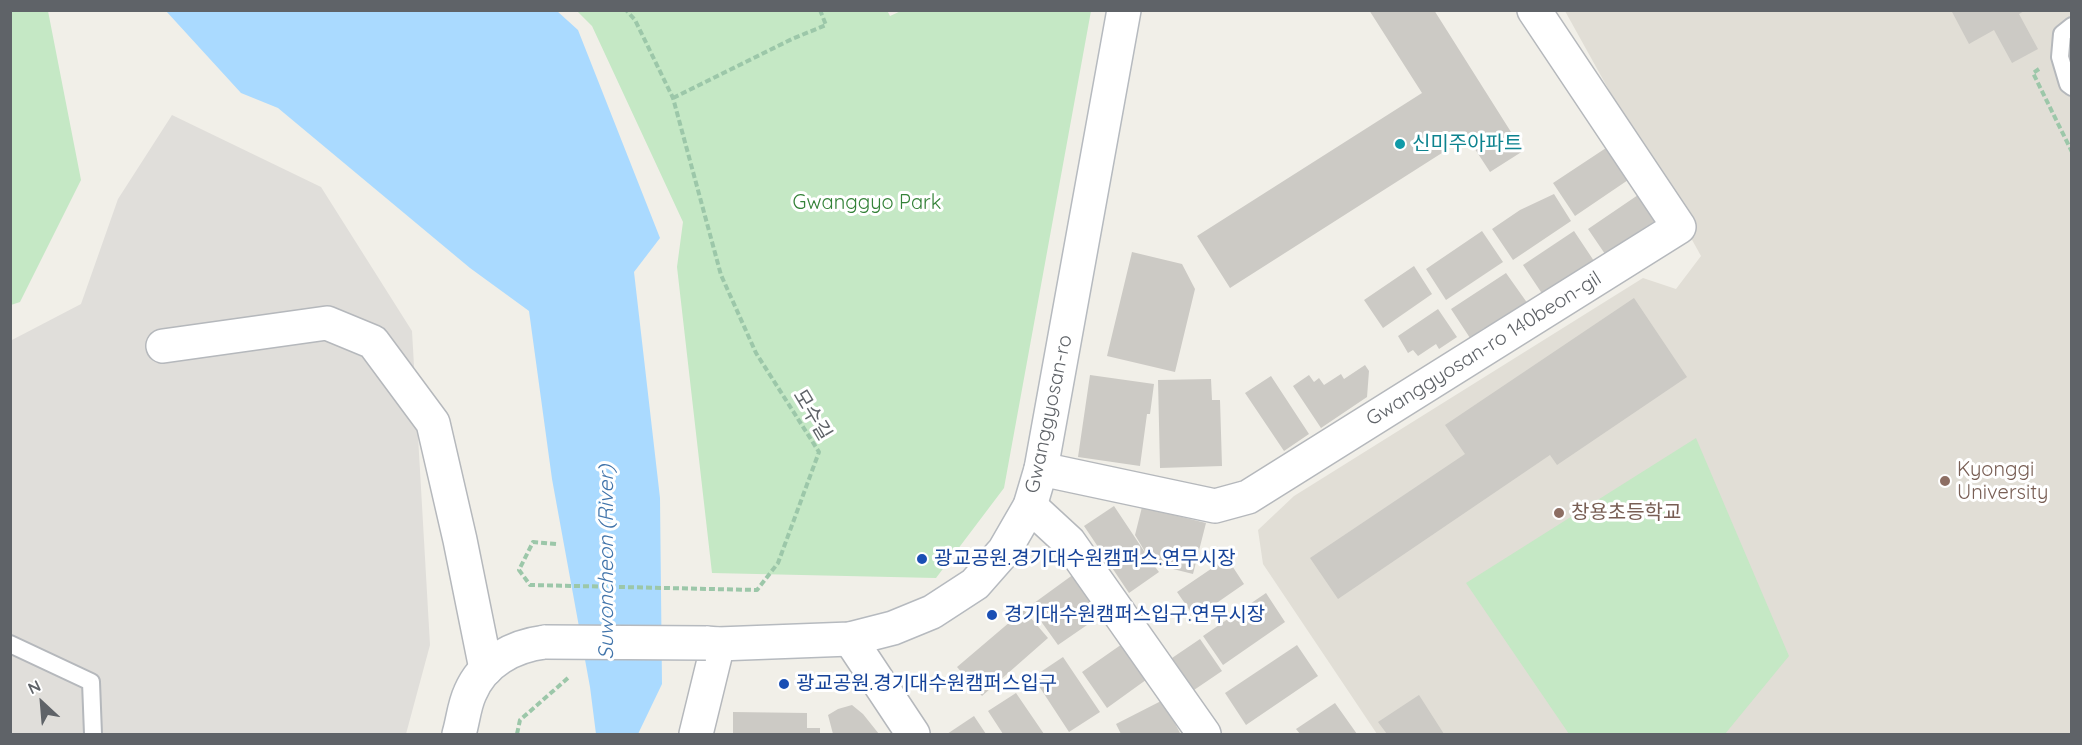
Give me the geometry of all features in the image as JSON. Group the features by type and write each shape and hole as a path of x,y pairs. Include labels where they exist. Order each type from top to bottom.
{"street":[{"name":"Gwanggyosan-ro","path":"459,735 470,693 486,669 507,653 525,645 545,642 712,644 850,639 893,628 932,612 975,584 1004,551 1030,506 1041,469 1124,10"},
{"name":"Gwanggyosan-ro 140beon-gil","path":"1041,469 1215,506 1248,497 1679,227 1534,10"},
{"path":"163,346 327,323 373,342 433,423 486,669"},
{"path":"1030,506 1069,542 1204,735"},
{"path":"850,639 913,735"},
{"path":"696,735 712,644"}],"lane":[{"path":"2072,26 2062,34 2060,57 2068,84 2072,87"},
{"path":"10,644 91,682 93,735"}],"path":[{"name":"모수길","path":"556,544 533,542 519,570 530,585 757,590 778,563 819,452 756,353 722,275 673,98 635,20 626,10"},
{"path":"673,98 792,39 826,25 820,10"},
{"path":"517,735 520,720 568,678"}],"shaded area":[{"path":"1565,11 2071,11 2071,734 1377,734 1263,564 1258,530 1294,496 1643,278 1676,289 1701,256"},
{"path":"172,115 321,187 412,331 430,645 406,734 11,734 10,341 81,304 118,199"}],"green space":[{"name":"Gwanggyo Park","path":"887,10 890,16 903,10 1091,11 1004,488 936,578 712,573 677,267 683,222 592,26 577,11"},
{"path":"10,11 48,11 81,180 20,302 11,305"},
{"path":"1696,438 1789,656 1725,734 1569,734 1466,583"}],"water":[{"name":"Suwoncheon (River)","path":"166,11 557,11 578,30 660,238 634,272 660,498 662,684 638,734 596,734 590,687 552,479 529,311 470,268 278,108 241,93"}],"building":[{"name":"신미주아파트","path":"1369,10 1434,10 1523,151 1490,172 1467,137 1230,288 1197,236 1422,93"},
{"path":"1951,10 2026,10 2019,14 2038,49 2012,63 1994,30 1969,44"},
{"path":"1609,146 1631,178 1575,216 1553,183"},
{"path":"1554,194 1571,221 1513,260 1492,229 1520,210"},
{"path":"1638,195 1655,221 1605,254 1588,229"},
{"path":"1482,231 1503,262 1446,300 1426,269"},
{"path":"1574,231 1594,261 1543,295 1523,265"},
{"path":"1132,252 1182,264 1195,289 1175,372 1107,356"},
{"path":"1414,266 1432,294 1383,328 1364,300"},
{"path":"1506,273 1528,304 1486,332 1484,328 1470,338 1451,309"},
{"path":"1634,298 1687,377 1557,465 1550,455 1338,599 1310,558 1465,454 1445,425"},
{"path":"1438,309 1457,337 1439,349 1436,344 1418,356 1413,350 1408,353 1398,336"},
{"path":"1365,365 1369,371 1367,397 1321,428 1293,386 1309,375 1314,382 1319,378 1324,385 1341,374 1344,379"},
{"path":"1090,375 1154,384 1150,414 1147,414 1140,466 1078,457"},
{"path":"1271,376 1309,434 1284,451 1245,393"},
{"path":"1211,379 1212,400 1220,400 1222,466 1160,468 1158,380"},
{"path":"1114,506 1150,560 1135,535 1142,507 1206,523 1193,574 1153,564 1159,572 1129,593 1084,526"},
{"path":"1227,558 1244,584 1195,618 1177,592"},
{"path":"1074,574 1103,614 1058,645 1030,606"},
{"path":"1266,593 1285,622 1223,665 1203,636"},
{"path":"1024,610 1048,638 982,696 957,667"},
{"path":"1200,639 1222,671 1194,690 1172,658"},
{"path":"1125,642 1150,677 1107,708 1082,672"},
{"path":"1297,645 1318,676 1246,725 1225,693"},
{"path":"1063,657 1100,712 1069,732 1033,677"},
{"path":"1016,693 1044,734 1003,734 988,711"},
{"path":"1419,695 1444,734 1387,734 1378,722"},
{"path":"1163,700 1180,733 1121,734 1116,724"},
{"path":"1335,703 1357,734 1300,734 1296,729"},
{"path":"852,705 863,714 879,734 833,734 828,715"},
{"path":"733,712 807,713 807,728 820,728 820,734 733,734"},
{"path":"974,716 986,734 947,734"}],"place":[{"name":"신미주아파트","path":"1400,144"},
{"name":"Kyonggi University","path":"1945,481"},
{"name":"창용초등학교","path":"1559,513"},
{"name":"광교공원.경기대수원캠퍼스.연무시장","path":"922,559"},
{"name":"경기대수원캠퍼스입구.연무시장","path":"992,615"},
{"name":"광교공원.경기대수원캠퍼스입구","path":"784,684"}]}
